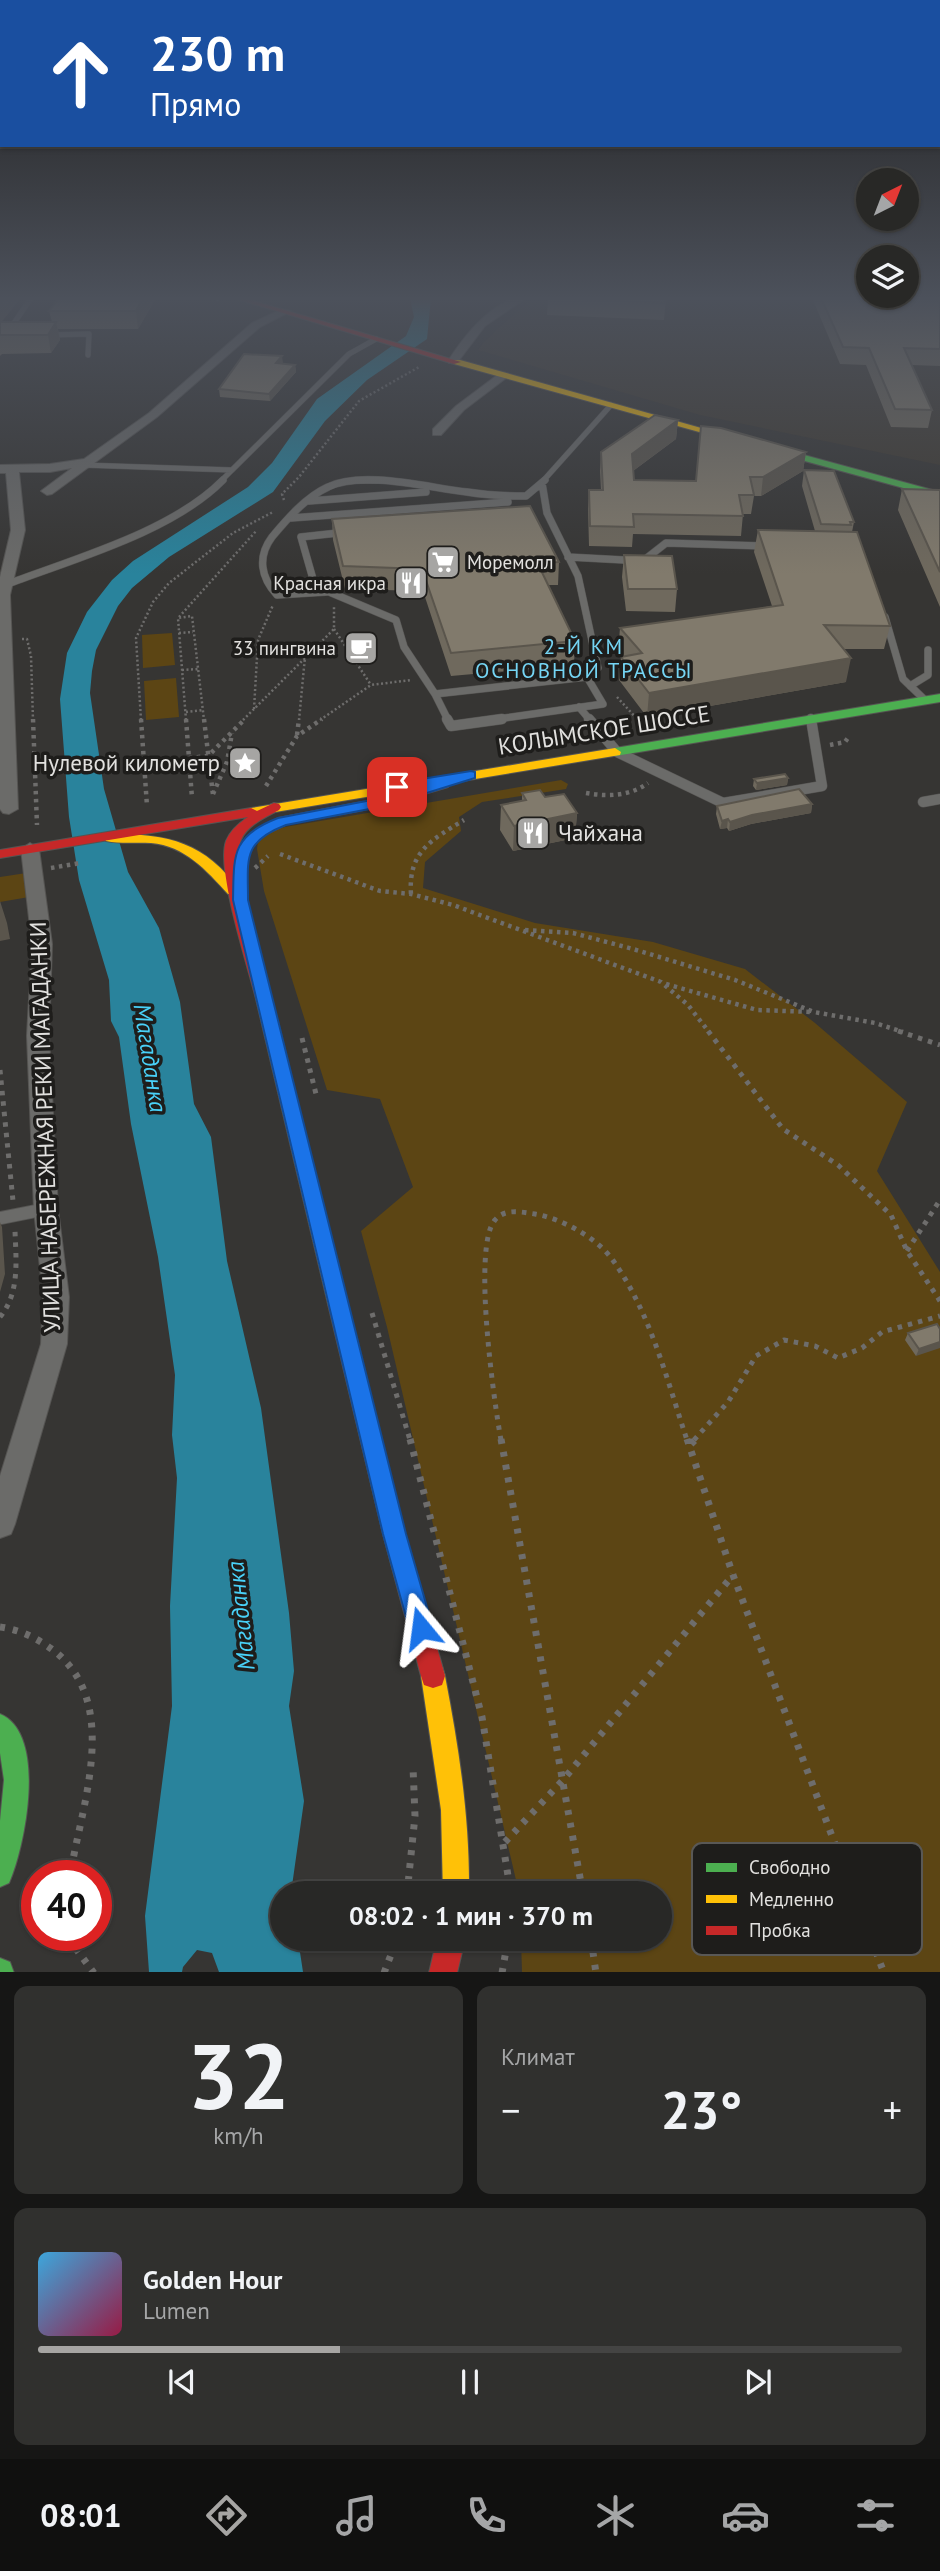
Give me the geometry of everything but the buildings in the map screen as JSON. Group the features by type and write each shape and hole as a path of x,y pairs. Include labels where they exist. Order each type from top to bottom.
{"main road":[{"path":"558,390 940,495"},
{"name":"КОЛЫМСКОЕ ШОССЕ","path":"0,854 96,838 157,833 274,807 933,699"},
{"path":"240,900 241,855 251,839 266,827 283,821 385,802 471,775"},
{"path":"274,807 246,823 233,839 230,869 240,900 394,1534 428,1651 453,1783 458,1841 456,1881"},
{"path":"157,833 184,844 210,862 240,900"},
{"path":"0,1726 12,1745 18,1769 12,1825 0,1874"},
{"path":"443,1972 448,1951"}],"street":[{"path":"47,491 153,415 182,390"},
{"path":"437,432 460,408 484,390"},
{"path":"4,809 3,592 18,530 6,469 65,465 97,455"},
{"name":"УЛИЦА НАБЕРЕЖНАЯ РЕКИ МАГАДАНКИ","path":"0,1524 54,1344 56,1297 46,1209 38,1036 41,944 37,848"}],"lane":[{"path":"3,592 171,519 205,498 313,390"},
{"path":"291,518 507,503 526,496 542,483 611,405"},
{"path":"83,465 232,470"},
{"path":"326,592 277,595 263,577 261,564 268,543 317,491 335,484 372,482 493,496 544,497"},
{"path":"435,694 587,677 598,668 578,576 547,513 542,483"},
{"path":"309,500 450,491"},
{"path":"536,514 547,513"},
{"path":"355,531 301,537 315,586 396,620 404,647 435,694 450,726 603,704 587,677"},
{"path":"568,557 643,561 666,543 779,546"},
{"path":"883,610 900,660 903,679 933,699"},
{"path":"910,686 928,675 928,650"},
{"path":"579,707 617,752 723,803 822,786 811,719"},
{"path":"923,802 940,799"},
{"path":"7,1217 46,1209"}],"path":[{"path":"192,798 178,618 285,499 282,494 299,477 359,401 375,390"},
{"path":"147,806 136,638 153,602 169,583 233,533 273,512"},
{"path":"371,685 334,629 334,607 357,594 382,590"},
{"path":"254,710 258,640 277,595"},
{"path":"178,618 192,616 213,795 227,762 232,732"},
{"path":"189,758 208,756 334,629"},
{"path":"179,633 193,632"},
{"path":"27,639 31,656 37,825"},
{"path":"266,786 297,736 305,657"},
{"path":"182,670 198,669"},
{"path":"186,712 203,710"},
{"path":"816,745 845,742 850,735"},
{"path":"586,793 599,796 632,792 642,789 660,773"},
{"path":"411,894 408,876 416,856 437,836 464,820"},
{"path":"280,854 380,891 411,894 453,905 660,982 735,1006 788,1016 814,1012"},
{"path":"258,880 255,868 268,856"},
{"path":"519,930 573,933 633,948 735,979 814,1012 875,1023 940,1045"},
{"path":"660,982 688,1005 783,1129 838,1165 891,1215 906,1251 940,1301"},
{"path":"298,1025 319,1104"},
{"path":"0,1070 7,1217 17,1271 7,1311 0,1317"},
{"path":"906,1251 940,1200"},
{"path":"581,1881 497,1416 484,1285 485,1234 497,1217 513,1211 555,1218 582,1233 610,1256 625,1280 652,1337 733,1575 835,1843"},
{"path":"371,1308 422,1479 482,1717 505,1843 509,1881"},
{"path":"690,1444 728,1402 756,1356 784,1340 815,1346 838,1358 862,1348 882,1332 940,1316"},
{"path":"505,1843 563,1780 733,1575"},
{"path":"0,1628 14,1629 39,1639 77,1673 87,1694 92,1729 90,1768 73,1860"},
{"path":"78,1951 94,1972"},
{"path":"384,1972 392,1951"},
{"path":"502,1972 506,1951"},
{"path":"593,1951 596,1972"},
{"path":"878,1955 884,1972"}],"shaded area":[{"path":"615,390 940,390 940,465 700,415"},
{"path":"172,633 175,665 143,668 142,635"},
{"path":"176,678 179,717 146,720 144,681"},
{"path":"561,780 568,784 566,789 482,802 459,817 461,831 425,862 423,888 535,923 653,942 745,969 815,1023 907,1102 877,1171 940,1272 940,1972 522,1972 521,1951 672,1951 672,1881 516,1881 387,1327 361,1231 413,1187 380,1099 327,1090 264,891 258,841 273,829"},
{"path":"33,872 35,896 0,902 0,877"}],"water":[{"name":"Магаданка","path":"330,390 357,390 325,421 273,492 169,557 132,588 118,606 96,650 90,693 104,789 128,872 159,928 180,1002 194,1104 211,1137 227,1261 261,1408 289,1613 294,1671 289,1706 304,1801 293,1881 270,1881 270,1951 300,1951 303,1972 219,1972 212,1953 197,1950 182,1972 149,1972 145,1916 172,1706 170,1606 177,1478 172,1435 175,1375 158,1257 131,1124 119,1037 111,1021 109,980 79,880 69,817 60,699 67,653 87,612 112,580 133,561 248,487 272,463 317,399"}],"traffic: fast":[{"path":"760,446 940,495"},
{"path":"615,752 940,698"},
{"path":"0,1726 10,1743 17,1780 14,1818 0,1874"}],"traffic: slow":[{"path":"558,390 760,446"},
{"path":"251,812 615,752"},
{"path":"111,838 151,839 180,845 205,861 233,891"},
{"path":"264,999 338,1304"},
{"path":"433,1676 454,1810 456,1881"}],"traffic: jam":[{"path":"256,835 283,821 385,802 443,784"},
{"path":"264,999 237,893 231,853 233,841 241,830 274,807"},
{"path":"0,854 251,812"},
{"path":"338,1304 394,1534 433,1676"},
{"path":"443,1972 448,1951"}],"place":[{"name":"Моремолл","path":"443,562"},
{"name":"Красная икра","path":"411,583"},
{"name":"33 пингвина","path":"361,648"},
{"name":"Нулевой километр","path":"245,763"},
{"name":"Чайхана","path":"533,833"}],"district":[{"name":"2-Й КМ ОСНОВНОЙ ТРАССЫ","path":"584,659"}],"route":[{"path":"397,787 471,775 385,802 283,821 266,827 251,839 241,855 240,900 394,1534 421,1628"}]}
